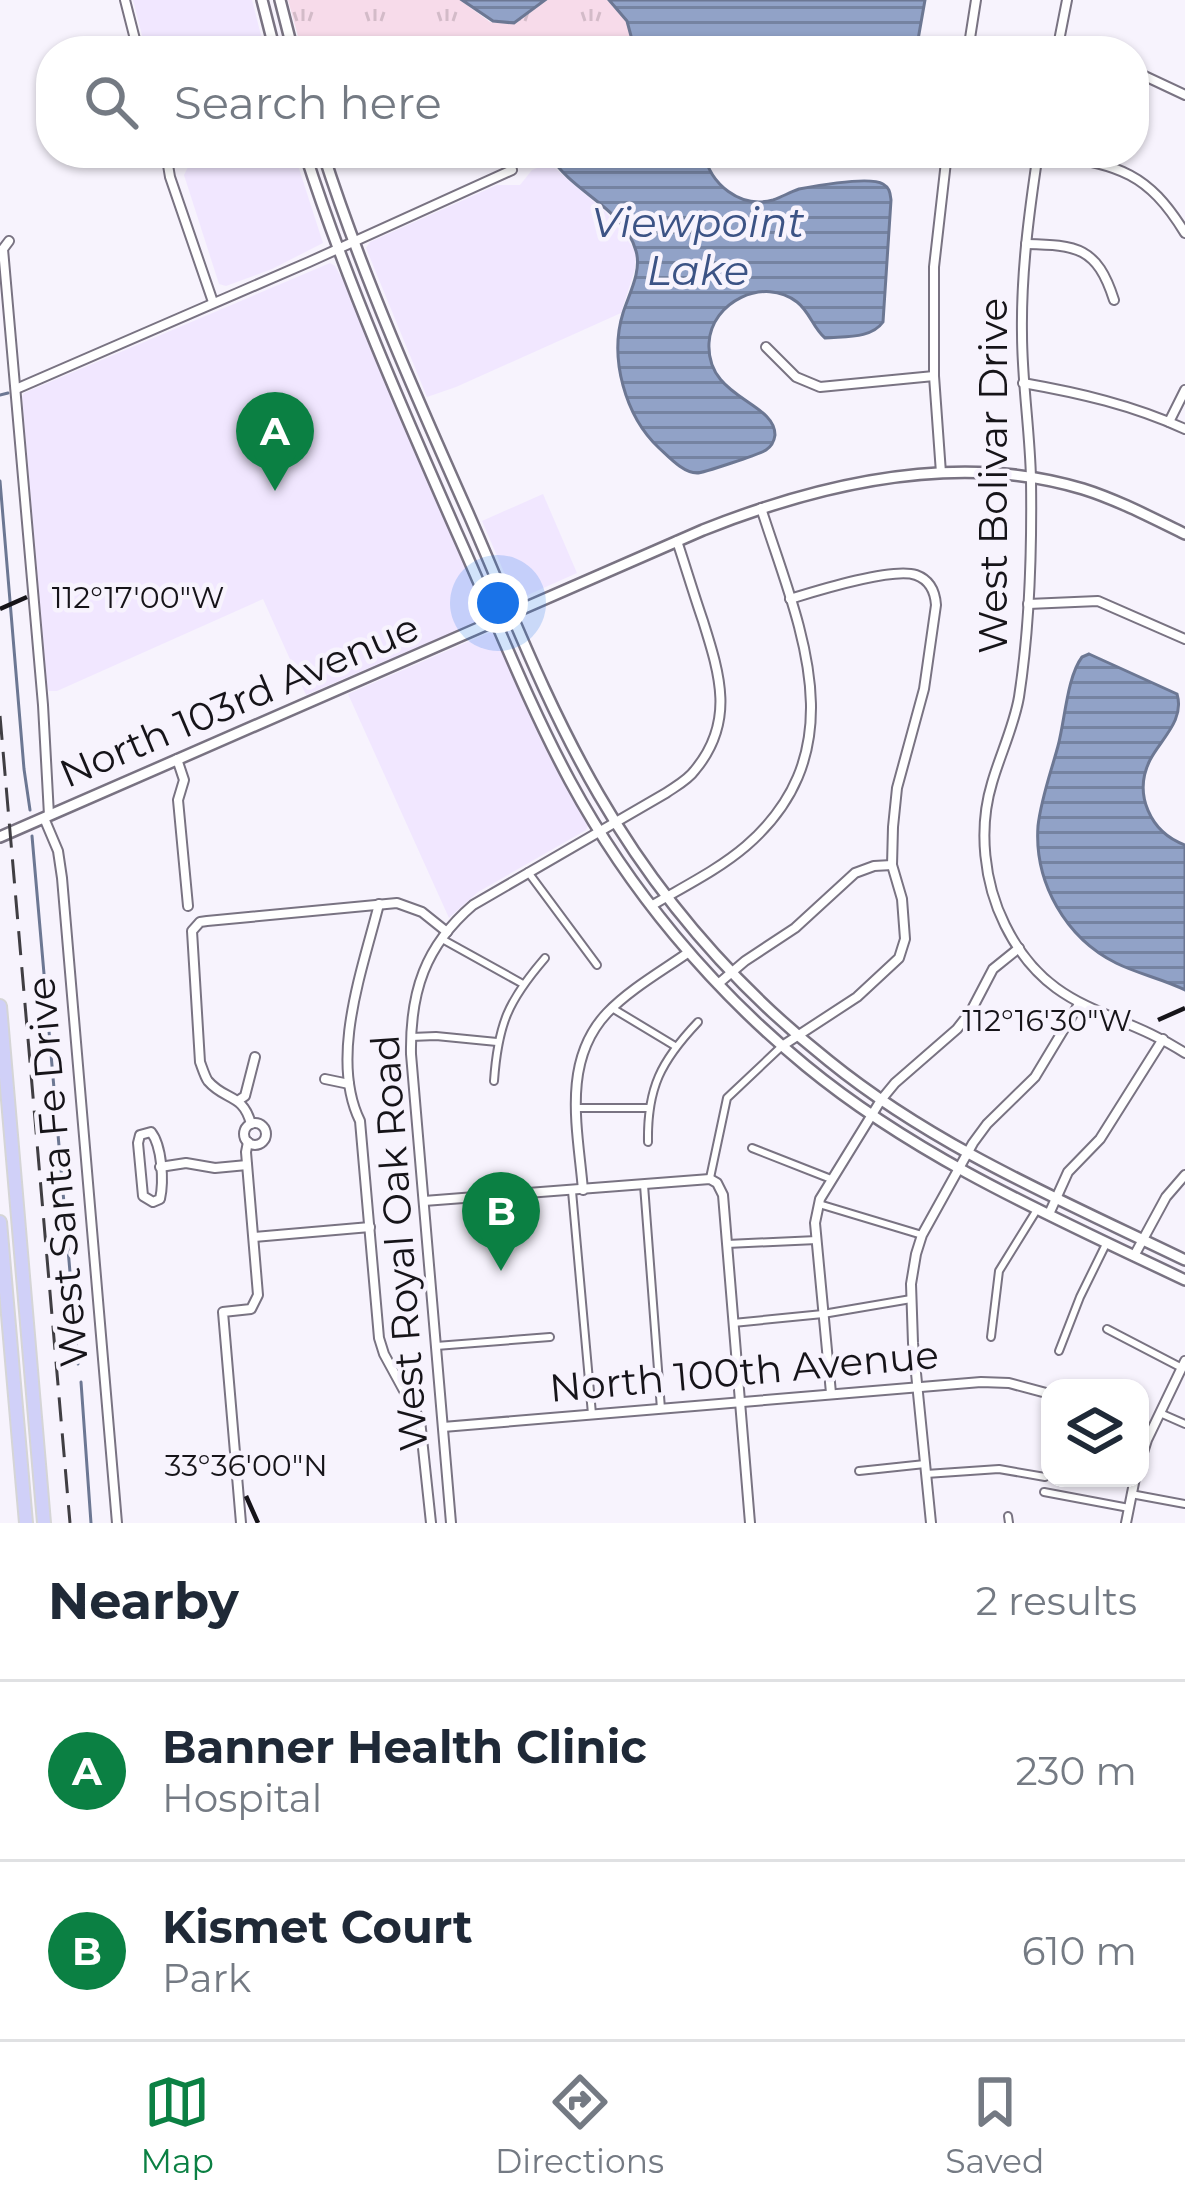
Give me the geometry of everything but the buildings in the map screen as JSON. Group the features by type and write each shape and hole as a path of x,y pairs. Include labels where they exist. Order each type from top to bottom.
{"highway":[{"path":"0,1006 44,1523"},
{"path":"0,1222 26,1523"}],"street":[{"path":"125,0 134,36"},
{"path":"262,0 271,36"},
{"path":"280,0 289,36"},
{"path":"970,36 976,0"},
{"path":"1060,36 1066,0"},
{"path":"1149,78 1185,94"},
{"path":"169,168 213,302"},
{"path":"310,168 377,350 561,764 599,831 651,906 718,984 782,1046 870,1114 958,1168 1185,1280"},
{"path":"328,168 392,339 577,756 615,822 667,896 732,972 797,1035 881,1100 968,1153 1185,1260"},
{"path":"940,473 934,267 945,168"},
{"name":"West Bolivar Drive","path":"1039,168 1026,244 1022,329 1031,478 1028,604 1018,704 989,790 985,823 989,879 997,908 1019,948 1047,981 1079,1004 1185,1053"},
{"path":"1118,168 1168,205 1185,232"},
{"path":"16,389 512,170"},
{"name":"West Santa Fe Drive","path":"9,242 3,249 47,817 62,878 117,1523"},
{"path":"1026,244 1070,245 1093,259 1107,278 1114,300"},
{"path":"766,347 796,377 820,387 934,376"},
{"path":"1023,383 1087,394 1185,429"},
{"path":"1168,422 1185,391"},
{"name":"North 103rd Avenue","path":"0,837 760,508 865,482 940,473 994,473 1087,490 1185,534"},
{"path":"651,906 752,841 780,808 810,733 813,696 806,648 760,508"},
{"path":"453,523 469,517"},
{"name":"West Royal Oak Road","path":"451,1523 411,1037 416,990 444,935 479,900 693,774 710,749 722,696 716,661 677,542"},
{"path":"750,1523 723,1195 714,1181 727,1098 782,1046 857,997 899,958 905,939 902,899 892,865 897,788 934,633 935,594 930,584 909,573 790,599"},
{"path":"1028,604 1098,601 1185,639"},
{"path":"561,764 577,756"},
{"path":"177,759 184,780 178,800 188,906"},
{"path":"718,984 795,928 855,873 892,865"},
{"path":"528,872 597,965"},
{"path":"379,904 351,1016 350,1084 360,1121 379,1338 421,1420 431,1523"},
{"path":"251,1124 238,1100 207,1081 200,1062 191,931 200,922 379,904 410,906 444,935 523,984"},
{"path":"831,1393 815,1222 819,1204 870,1114 895,1083 957,1029 993,969 1019,948"},
{"path":"583,1190 575,1083 584,1049 613,1008 689,952"},
{"path":"494,1081 497,1042 506,1013 545,958"},
{"path":"931,1523 911,1299 922,1235 987,1124 1035,1077 1079,1004"},
{"path":"613,1008 675,1046"},
{"path":"648,1142 648,1108 657,1076 675,1046 698,1022"},
{"path":"411,1037 497,1042"},
{"path":"992,1337 999,1271 1057,1198 1068,1172 1100,1138 1163,1039"},
{"path":"238,1100 245,1096 255,1058"},
{"path":"325,1079 350,1084"},
{"path":"576,1108 648,1108"},
{"path":"241,1523 223,1312 251,1309 258,1295 244,1132 251,1124"},
{"path":"248,1142 258,1145 266,1138 262,1125 251,1124"},
{"path":"151,1132 156,1137 159,1167 162,1195 157,1202 148,1202 142,1192 140,1135 151,1132"},
{"path":"752,1148 831,1179"},
{"path":"159,1167 248,1165"},
{"path":"1134,1256 1166,1197 1185,1175"},
{"path":"424,1201 714,1181"},
{"path":"644,1185 661,1409"},
{"path":"572,1190 592,1414"},
{"path":"819,1204 922,1235"},
{"path":"254,1238 370,1227"},
{"path":"727,1244 817,1240"},
{"path":"1059,1351 1107,1242"},
{"path":"2,1264 21,1262"},
{"path":"733,1323 911,1299"},
{"path":"1107,1329 1184,1364 1149,1430"},
{"path":"436,1346 550,1337"},
{"name":"North 100th Avenue","path":"443,1427 981,1382 1041,1392"},
{"path":"1160,1413 1185,1424"},
{"path":"859,1471 999,1469 1041,1476"},
{"path":"1126,1523 1133,1487"},
{"path":"1044,1492 1129,1508"},
{"path":"1131,1494 1185,1504"}],"shaded area":[{"path":"133,0 252,0 261,36 142,36"},
{"path":"188,168 299,168 323,243 272,269 226,286 219,284 184,175"},
{"path":"555,168 606,212 632,246 635,269 621,313 427,397 366,248 370,242 497,185 520,185 532,170"},
{"path":"330,263 344,282 486,618 306,695 263,599 49,691 24,393"},
{"path":"543,494 577,573 521,598 512,591 482,521"},
{"path":"488,633 498,640 549,754 588,826 478,892 449,918 348,694"}],"green space":[{"path":"288,0 460,0 490,22 515,24 547,0 607,0 627,22 630,36 298,36"}],"water":[{"path":"462,0 545,0 514,23 493,21"},
{"path":"609,0 925,0 919,36 631,36 627,21"},
{"name":"Viewpoint Lake","path":"709,168 728,192 761,202 829,184 883,184 891,200 883,322 865,334 825,338 801,306 784,295 755,293 729,305 712,328 711,362 729,388 764,414 772,424 774,440 766,450 743,459 697,473 687,470 647,435 623,385 619,330 637,266 630,236 610,212 560,170"},
{"path":"1089,654 1177,694 1175,721 1150,760 1143,786 1154,821 1185,845 1185,990 1116,963 1082,939 1057,906 1041,868 1041,806 1073,676 1082,657"}],"waterway":[{"path":"0,395 8,393"},
{"path":"0,481 30,810"},
{"path":"32,836 78,1364"},
{"path":"81,1382 91,1523"}],"railway":[{"path":"0,716 70,1523"}],"place":[{"name":"Banner Health Clinic","path":"275,491"},
{"name":"Kismet Court","path":"501,1271"}]}
